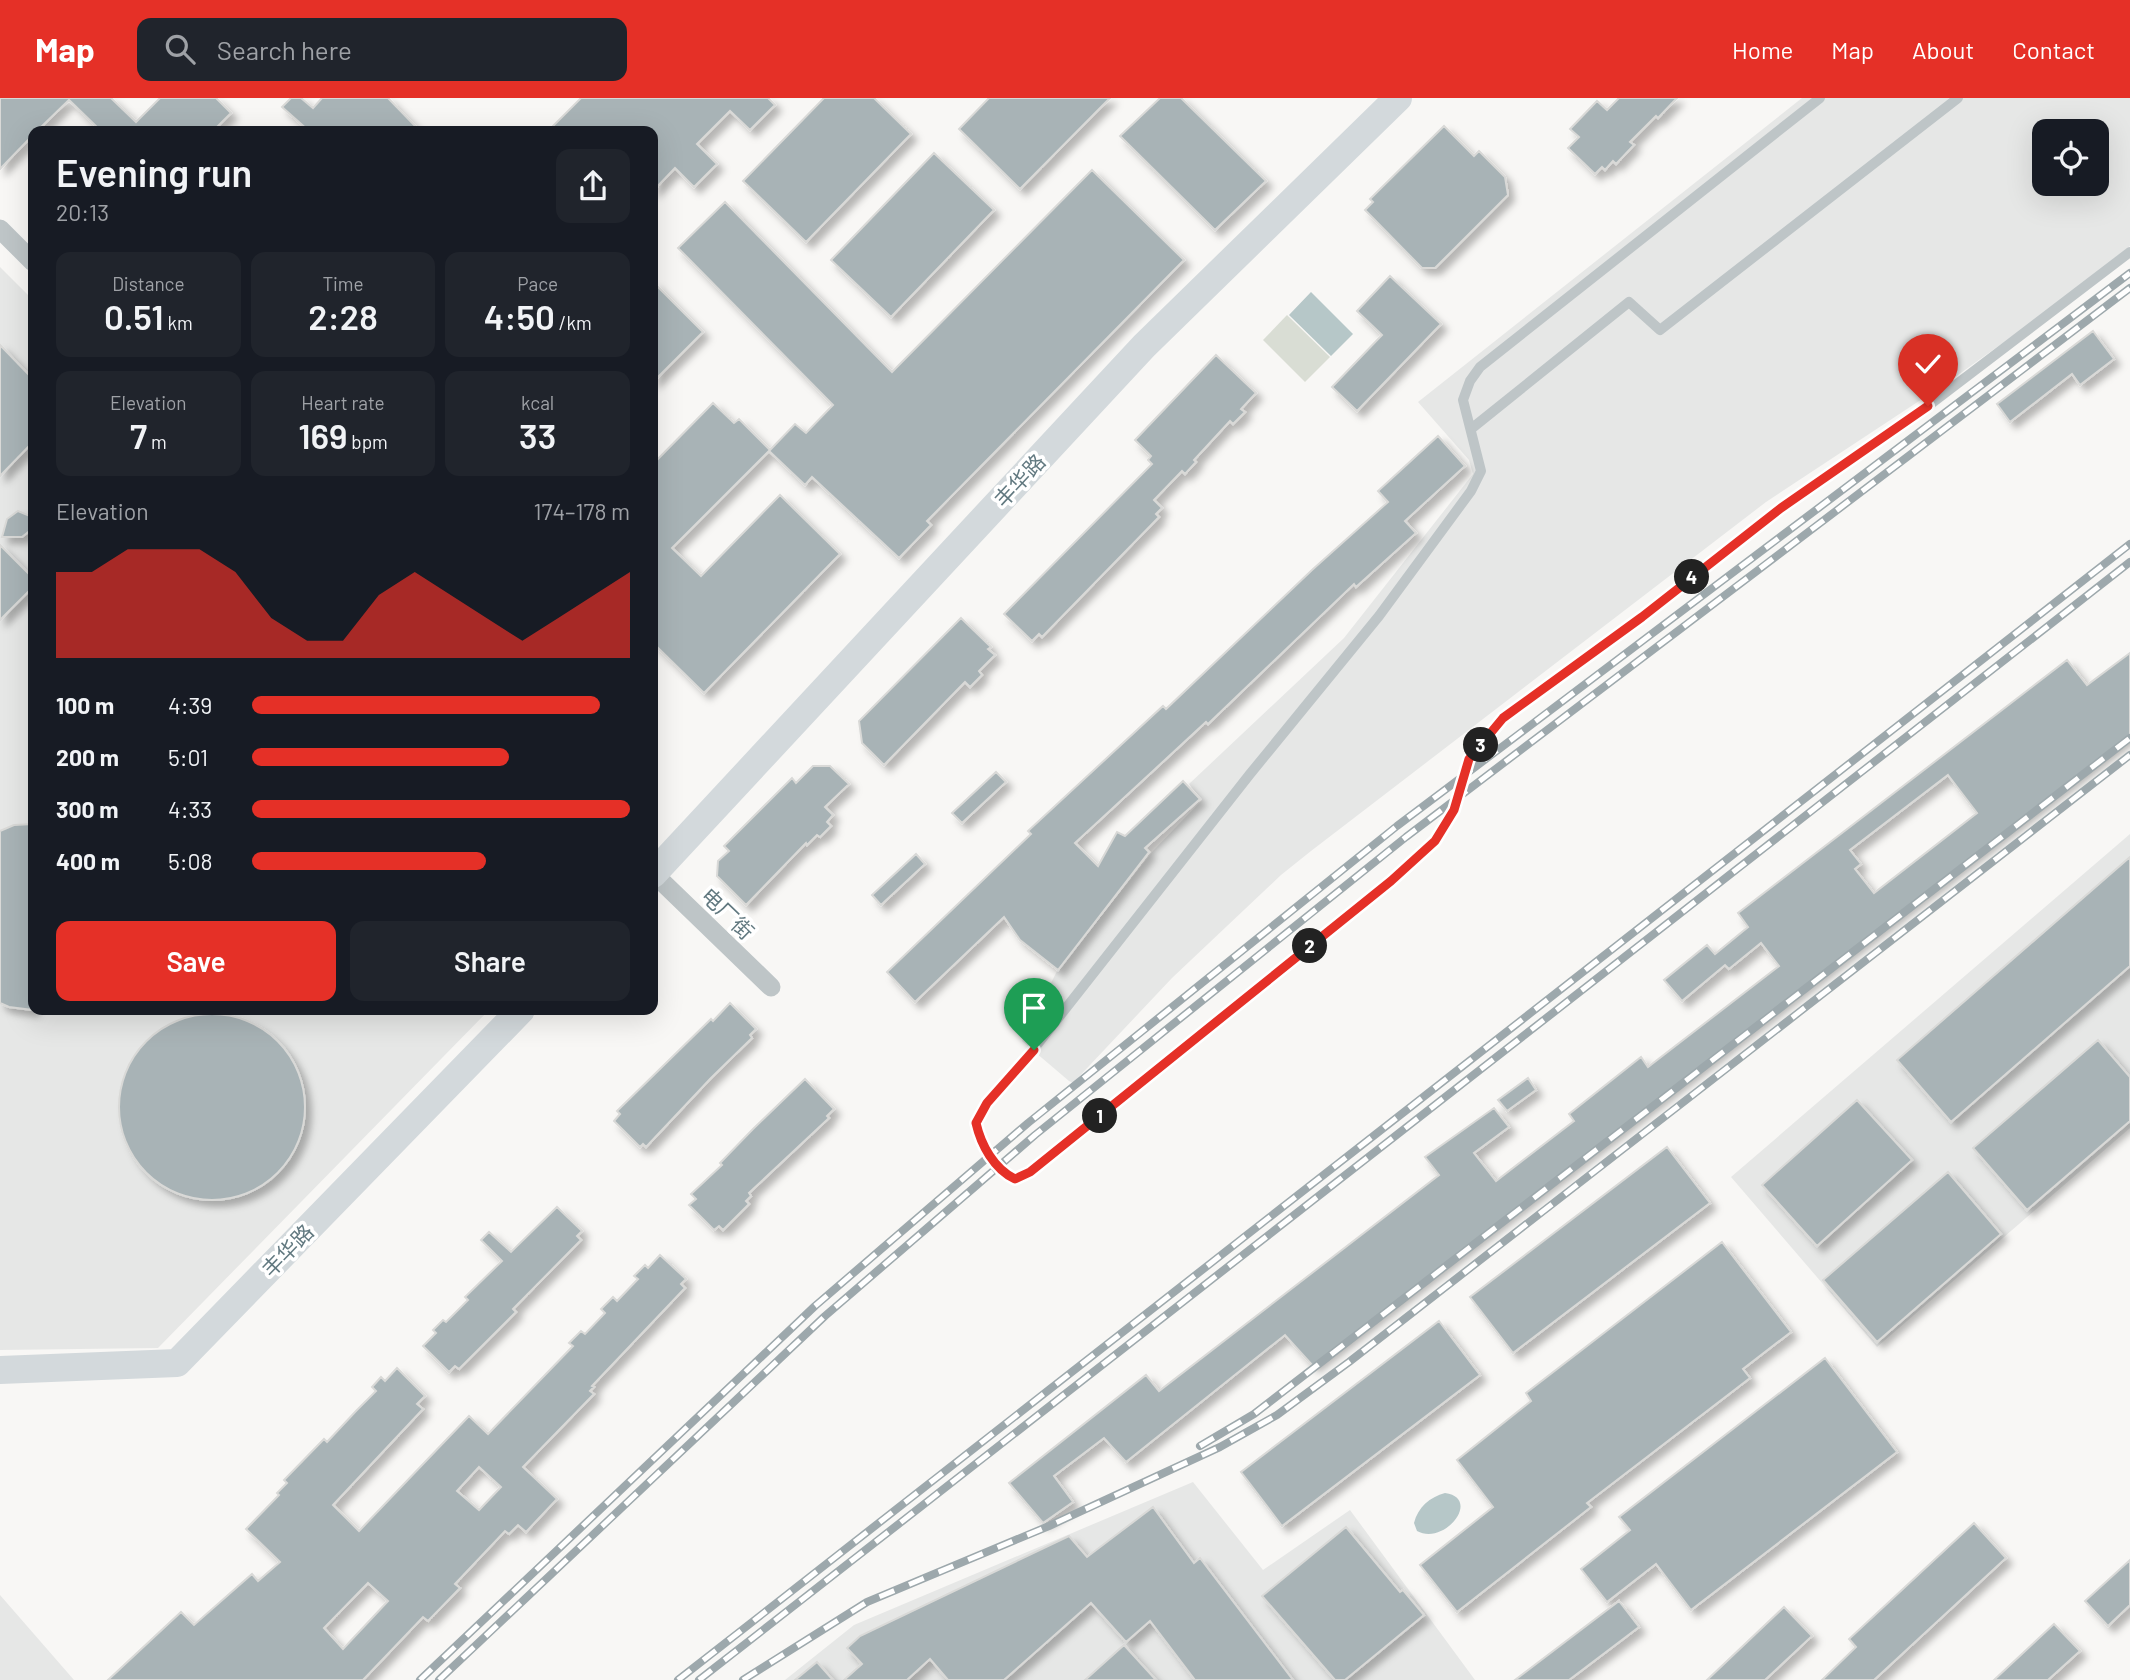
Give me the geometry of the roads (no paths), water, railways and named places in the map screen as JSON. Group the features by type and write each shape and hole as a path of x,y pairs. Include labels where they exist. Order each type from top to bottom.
{"street":[{"name":"丰华路","path":"658,869 1144,346 1398,98"},
{"path":"0,229 28,257"},
{"name":"电厂街","path":"658,879 771,987"},
{"name":"丰华路","path":"0,1370 177,1363 516,1015"}],"lane":[{"path":"1820,98 1480,368 1470,381 1463,400 1482,471 1471,491 1379,616 1250,774 1034,1050 987,1103 976,1123 980,1140 1002,1173 1015,1179 1030,1172 1391,881 1435,841 1454,810 1469,759 1503,718 1642,617 1781,508 1928,406 2130,252"},
{"path":"1471,429 1629,302 1660,330 1958,98"}],"railway":[{"path":"420,1680 815,1306 1028,1123 1397,826 2130,273"},
{"path":"439,1680 825,1316 1035,1135 1406,837 2130,288"},
{"path":"678,1680 2130,544"},
{"path":"699,1680 2130,562"},
{"path":"1200,1446 1254,1414 2130,738"},
{"path":"743,1680 867,1602 1049,1526 1220,1447 1277,1415 1349,1362 2130,755"}]}
